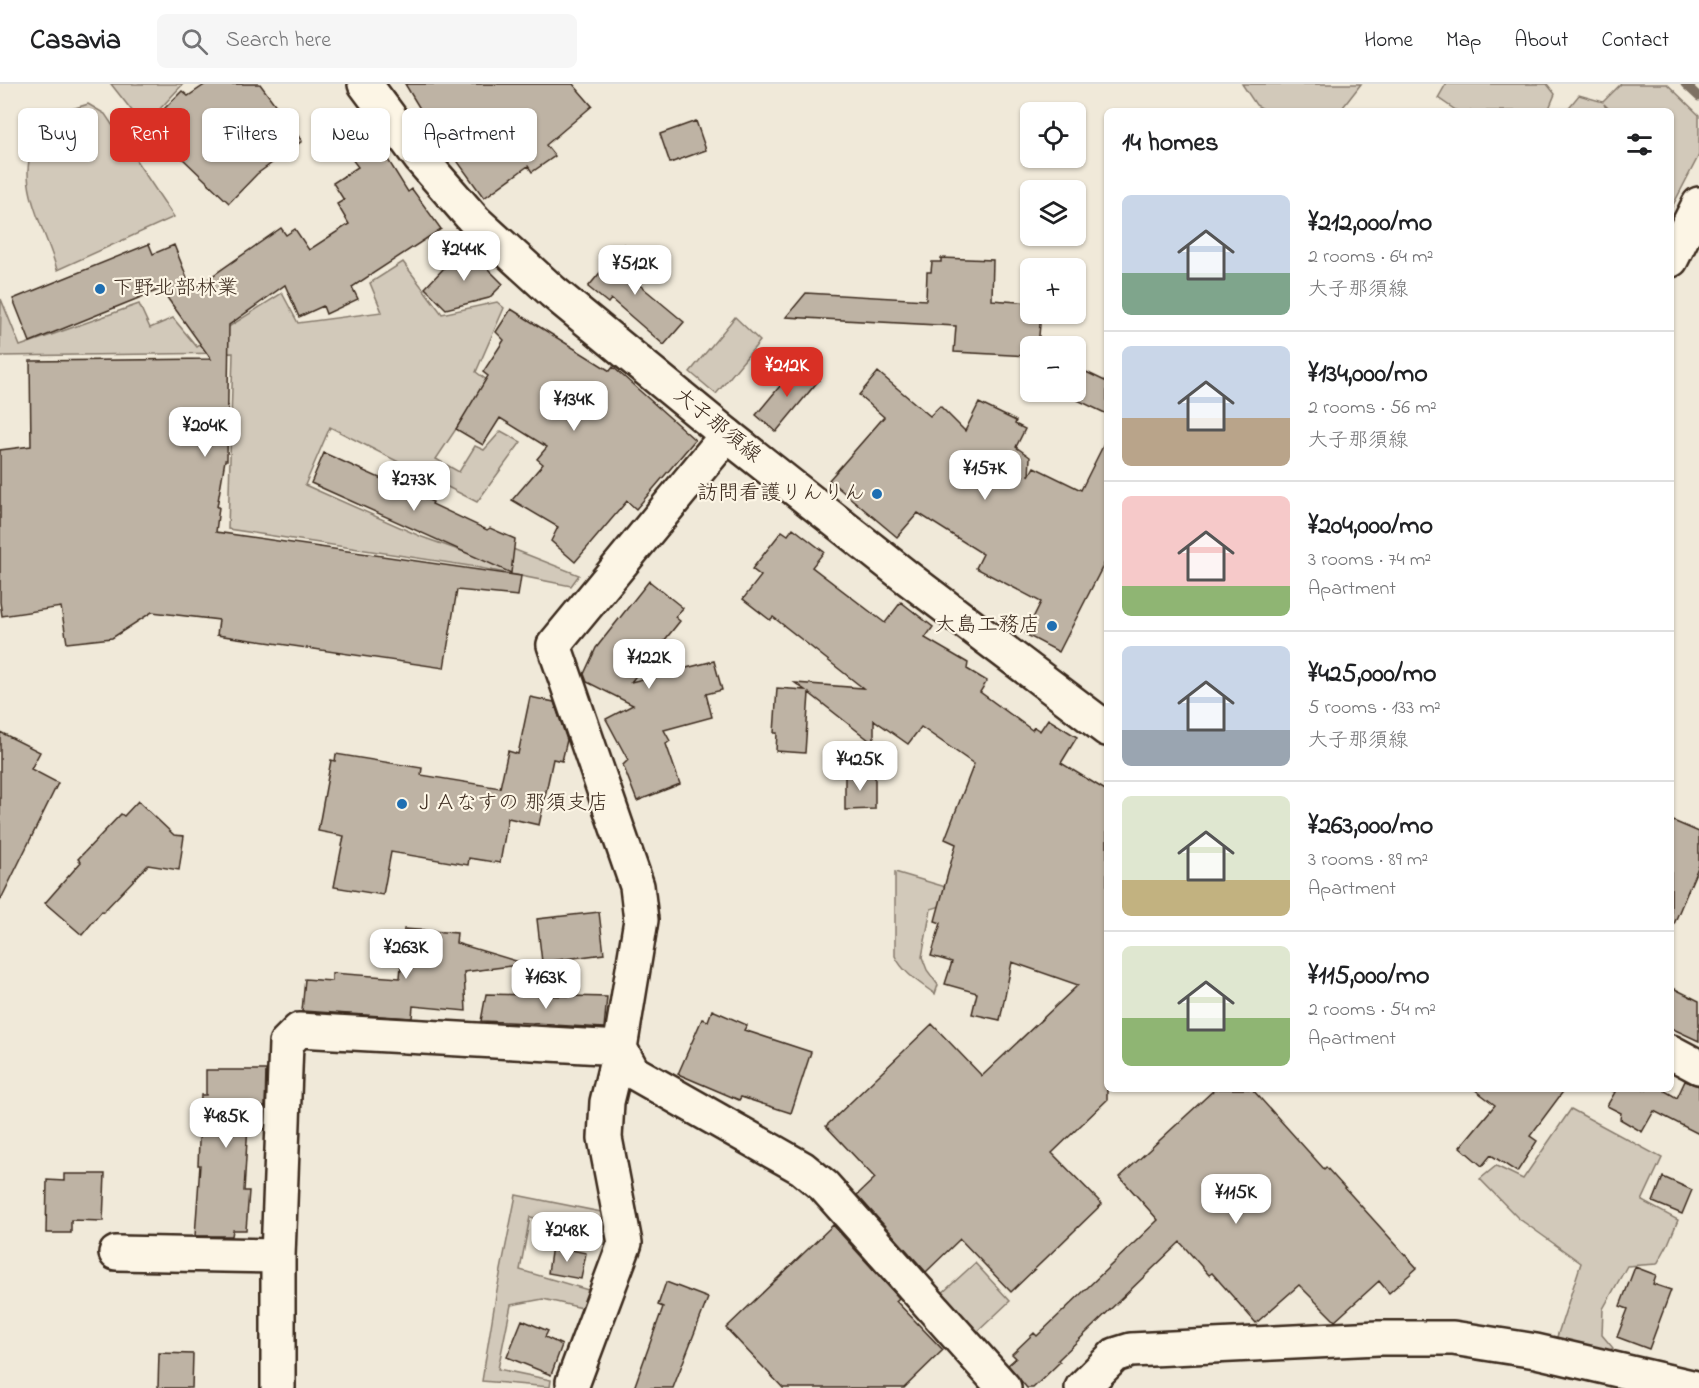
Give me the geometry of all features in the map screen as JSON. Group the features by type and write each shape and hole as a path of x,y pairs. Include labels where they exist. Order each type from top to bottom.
{"street":[{"name":"大子那須線","path":"364,84 420,158 486,233 553,292 727,435 909,579 1104,727"},
{"path":"1674,254 1699,204"},
{"path":"573,1382 625,1244 605,1138 607,1102 620,1048 641,921 637,886 554,645 727,435"},
{"path":"278,1388 278,1256 286,1043 299,1030 620,1048"},
{"path":"620,1048 633,1072 802,1168 824,1186 1004,1388"},
{"path":"1674,1054 1699,1067"},
{"path":"116,1253 278,1256"},
{"path":"1083,1388 1114,1355 1131,1350 1378,1338 1454,1338 1536,1351 1696,1388"}],"shaded area":[{"path":"111,84 183,84 161,108 130,108"},
{"path":"1242,84 1361,84 1342,108 1262,108 1256,105"},
{"path":"1446,84 1547,84 1555,94 1549,108 1453,108 1438,98"},
{"path":"1621,84 1667,84 1699,115 1699,155 1674,203 1674,108 1608,108 1604,104 1606,108 1568,108 1579,95 1603,102"},
{"path":"88,104 95,108 76,108"},
{"path":"98,110 105,114 110,121 110,162 137,162 174,217 57,270 32,200 29,162 98,162"},
{"path":"403,262 442,314 497,302 504,308 476,372 488,381 436,459 459,472 475,446 484,450 501,431 521,442 477,502 330,427 305,485 422,537 484,559 495,542 579,575 571,586 470,566 228,529 233,353 0,356 1,299 20,346 139,304 150,328 173,318 197,347 282,293 298,323 382,312 370,283"},
{"path":"735,317 760,341 716,394 690,372"},
{"path":"895,872 949,888 944,905 931,909 922,957 927,970 938,985 935,994 907,973 895,956"},
{"path":"1571,1109 1662,1158 1642,1201 1678,1220 1657,1264 1627,1266 1603,1309 1602,1335 1613,1348 1607,1352 1556,1340 1581,1263 1518,1218 1480,1179 1496,1166 1523,1179"},
{"path":"516,1195 606,1213 613,1234 530,1217 520,1270 595,1292 591,1310 543,1299 511,1305 498,1369 551,1380 550,1387 482,1381"},
{"path":"975,1263 1010,1301 974,1335 939,1296"}],"building":[{"path":"206,84 260,84 278,108 202,108 202,162 273,162 257,174 229,203 186,162 190,162 190,108 165,108 182,91 188,96"},
{"path":"405,84 573,84 592,106 546,145 555,156 532,172 528,166 484,198 458,162 537,162 537,108 420,108"},
{"path":"696,121 706,150 670,163 660,134"},
{"path":"354,162 389,162 408,192 412,189 441,229 352,287 358,299 326,314 323,306 299,317 285,285 229,325 227,460 225,460 217,507 219,507 216,532 521,576 518,596 457,590 444,668 217,635 219,620 152,612 112,638 67,643 61,607 2,616 0,602 0,450 31,446 30,361 211,359 161,289 30,342 13,299 149,244 153,254 174,245 192,290 281,228 286,235 295,229 309,250 349,224 337,204 344,200 333,183 358,167"},
{"path":"624,244 643,261 630,277 684,322 664,345 611,299 608,303 588,287"},
{"path":"465,246 503,284 489,298 446,309 425,288"},
{"path":"941,258 993,260 992,300 1020,302 1020,324 1040,324 1039,336 1020,336 1020,355 954,352 956,326 786,317 806,293 926,300 927,272 931,272 932,262 941,262"},
{"path":"511,309 610,371 613,367 695,440 636,509 627,501 575,562 551,541 558,527 512,500 543,464 537,459 547,447 500,418 483,445 456,429 488,376 483,372 504,340 496,332"},
{"path":"799,363 819,380 776,432 756,415"},
{"path":"878,372 930,416 940,406 965,431 979,403 1016,421 1015,424 1025,429 1016,447 1030,457 1029,476 1034,467 1081,490 1104,444 1104,564 1059,652 1025,634 1041,602 976,568 983,554 918,513 897,537 829,480 884,417 859,395"},
{"path":"1086,372 1104,381 1104,413 1082,402 1086,402"},
{"path":"324,453 433,502 432,504 487,530 490,528 515,539 511,573 311,483"},
{"path":"793,528 824,552 812,567 885,623 901,602 933,627 925,638 968,663 967,669 987,681 980,692 1032,730 1034,727 1040,731 1048,719 1077,737 1061,763 1104,789 1104,1092 1107,1092 1107,1100 1052,1153 1102,1204 1011,1292 960,1239 926,1272 857,1195 875,1178 826,1126 932,1024 982,1076 1078,985 1012,962 1000,1020 972,1014 977,993 945,984 952,962 931,956 941,923 935,921 956,844 945,839 974,764 921,727 908,744 874,720 874,744 809,693 805,753 776,751 777,733 774,733 777,688 805,690 795,683 863,688 773,617 770,620 743,599 761,576 752,569 782,531 788,535"},
{"path":"649,581 683,608 675,617 680,621 631,682 714,661 722,690 706,694 712,717 664,730 670,741 666,744 680,784 637,801 623,765 628,760 606,719 633,705 587,682 584,674 596,648"},
{"path":"530,697 554,702 567,740 562,761 553,759 539,825 508,818 500,863 469,858 468,865 391,852 383,895 334,887 344,836 318,831 331,760 335,761 336,754 422,768 421,775 500,788 508,751 518,754"},
{"path":"0,732 40,752 31,769 58,783 0,901"},
{"path":"845,775 875,775 875,809 845,810"},
{"path":"138,801 174,835 184,836 179,870 148,865 102,911 82,935 45,903 81,862 78,859 121,814 124,816"},
{"path":"1674,821 1699,832 1699,865 1674,924"},
{"path":"599,912 604,954 542,962 537,919"},
{"path":"404,929 457,933 456,943 526,964 464,972 466,1011 413,1006 412,1018 302,1011 305,979 332,981 332,973 400,978"},
{"path":"1674,988 1699,1001 1699,1041 1674,1029"},
{"path":"486,994 607,997 604,1028 481,1021"},
{"path":"712,1010 747,1025 744,1030 811,1052 791,1113 741,1097 739,1100 678,1074 702,1019 708,1021"},
{"path":"206,1070 266,1070 265,1107 249,1107 244,1191 249,1191 246,1230 233,1230 232,1236 195,1236 200,1165 198,1165 201,1095 206,1095"},
{"path":"1685,1081 1699,1086 1699,1134 1654,1111 1642,1132 1620,1119 1621,1113 1607,1106 1615,1092 1667,1092 1677,1098"},
{"path":"1212,1092 1255,1092 1417,1268 1389,1293 1379,1281 1335,1321 1299,1285 1256,1323 1212,1273 1209,1275 1180,1242 1058,1360 1060,1362 1033,1388 1027,1388 1008,1365 1016,1358 1012,1354 1034,1333 1037,1336 1158,1220 1120,1177"},
{"path":"1478,1092 1563,1092 1530,1136 1537,1141 1517,1172 1491,1155 1482,1166 1460,1147 1495,1105"},
{"path":"64,1174 105,1174 103,1221 71,1220 71,1233 46,1233 47,1180 64,1181"},
{"path":"1663,1177 1692,1190 1682,1214 1653,1202"},
{"path":"833,1225 899,1298 896,1301 943,1350 904,1388 783,1388 726,1328"},
{"path":"552,1246 586,1253 581,1279 548,1273"},
{"path":"1635,1267 1656,1275 1653,1284 1671,1290 1649,1349 1617,1337 1628,1309 1620,1306"},
{"path":"666,1282 708,1298 673,1388 634,1388 663,1307 658,1305"},
{"path":"522,1320 548,1331 545,1337 562,1345 551,1375 507,1357"},
{"path":"159,1353 193,1354 192,1388 158,1388"}],"waterway":[{"path":"1685,84 1699,97"}],"place":[{"name":"下野北部林業","path":"100,289"},
{"name":"訪問看護りんりん","path":"877,494"},
{"name":"大島工務店","path":"1052,626"},
{"name":"ＪＡなすの 那須支店","path":"402,804"}]}
